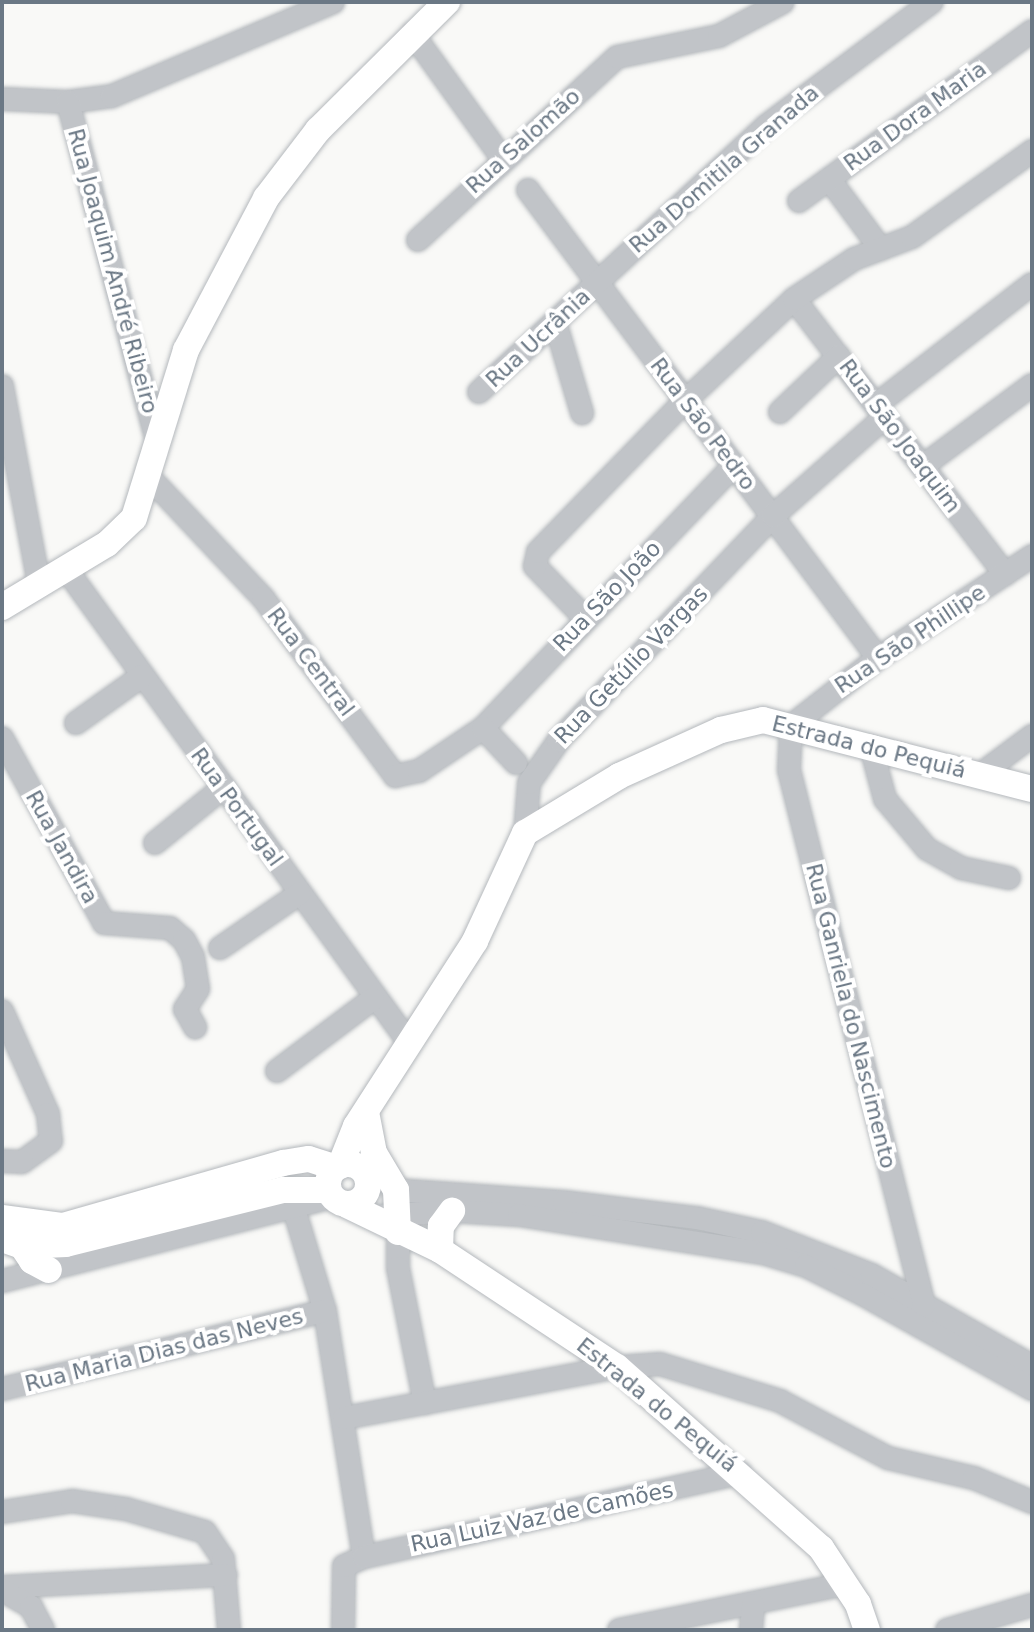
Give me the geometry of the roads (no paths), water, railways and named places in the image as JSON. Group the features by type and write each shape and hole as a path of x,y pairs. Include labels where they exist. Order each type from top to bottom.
{"main road":[{"path":"2,607 124,531 145,494 157,441 186,350 266,198 318,130 412,33 447,2"},
{"name":"Estrada do Pequiá","path":"525,833 619,776 721,730 763,720 1032,789"},
{"path":"342,1190 344,1146 475,941 525,833"},
{"path":"366,1112 370,1171"},
{"path":"2,1218 63,1226 283,1163 309,1159 342,1190"},
{"path":"342,1190 353,1165 370,1171 396,1190 399,1224"},
{"path":"12,1242 66,1244 283,1190 342,1190"},
{"name":"Estrada do Pequiá","path":"342,1190 440,1250 617,1367 741,1473 821,1548 846,1584 867,1630"},
{"path":"440,1250 441,1226 452,1211"},
{"path":"12,1242 32,1261 49,1270"}],"street":[{"path":"2,99 68,102 112,96 285,11 333,2"},
{"name":"Rua Salomão","path":"418,240 502,158 617,57 633,50 719,36 783,2"},
{"name":"Rua Domitila Granada","path":"596,284 766,126 932,2"},
{"name":"Rua Dora Maria","path":"799,201 1032,31"},
{"path":"412,33 502,158"},
{"name":"Rua Joaquim André Ribeiro","path":"68,102 157,441"},
{"path":"584,617 535,566 535,557 685,401 794,299 854,259 912,237 1032,151"},
{"path":"829,179 881,249"},
{"name":"Rua São Pedro","path":"528,190 878,658"},
{"name":"Rua Ucrânia","path":"479,392 556,325 596,284"},
{"name":"Rua Getúlio Vargas","path":"525,833 529,783 541,761 773,516 881,411 1032,284"},
{"name":"Rua São Joaquim","path":"794,299 1005,574"},
{"path":"556,325 582,413"},
{"path":"780,412 839,356"},
{"path":"923,466 1032,385"},
{"path":"2,386 39,583"},
{"name":"Rua São João","path":"483,728 584,617 733,466"},
{"name":"Rua Central","path":"148,476 263,598 352,715 389,775 419,771 483,728"},
{"name":"Rua São Phillipe","path":"791,726 878,658 1032,556"},
{"name":"Rua Portugal","path":"66,569 373,999 410,1044"},
{"path":"76,723 142,676"},
{"name":"Rua Ganriela do Nascimento","path":"791,726 789,770 924,1305"},
{"path":"483,728 516,763"},
{"path":"981,774 1032,736"},
{"name":"Rua Jandira","path":"2,738 104,923 170,928 184,940 193,957 198,989 185,1009 195,1027"},
{"path":"871,747 885,799 927,849 961,868 1009,878"},
{"path":"155,843 224,787"},
{"path":"220,948 299,894"},
{"path":"277,1071 373,999"},
{"path":"2,1011 48,1114 51,1141 22,1162 2,1161"},
{"path":"2,1281 294,1209 342,1190"},
{"path":"396,1190 590,1216 762,1232 872,1275 1028,1368"},
{"path":"294,1209 325,1311 344,1418 354,1561 343,1630"},
{"path":"425,1403 398,1268 399,1224 452,1211 590,1216 806,1266 1028,1368"},
{"name":"Rua Maria Dias das Neves","path":"2,1389 325,1311"},
{"path":"344,1418 617,1367 676,1367 780,1401 888,1458 957,1472 1032,1502"},
{"name":"Rua Luiz Vaz de Camões","path":"354,1561 741,1473"},
{"path":"2,1512 72,1501 146,1514 205,1532 221,1552 226,1575 229,1630"},
{"path":"2,1589 226,1575"},
{"path":"619,1630 651,1627 846,1584"},
{"path":"2,1589 31,1607 43,1630"},
{"path":"751,1630 753,1605"},
{"path":"947,1630 1032,1605"}]}
